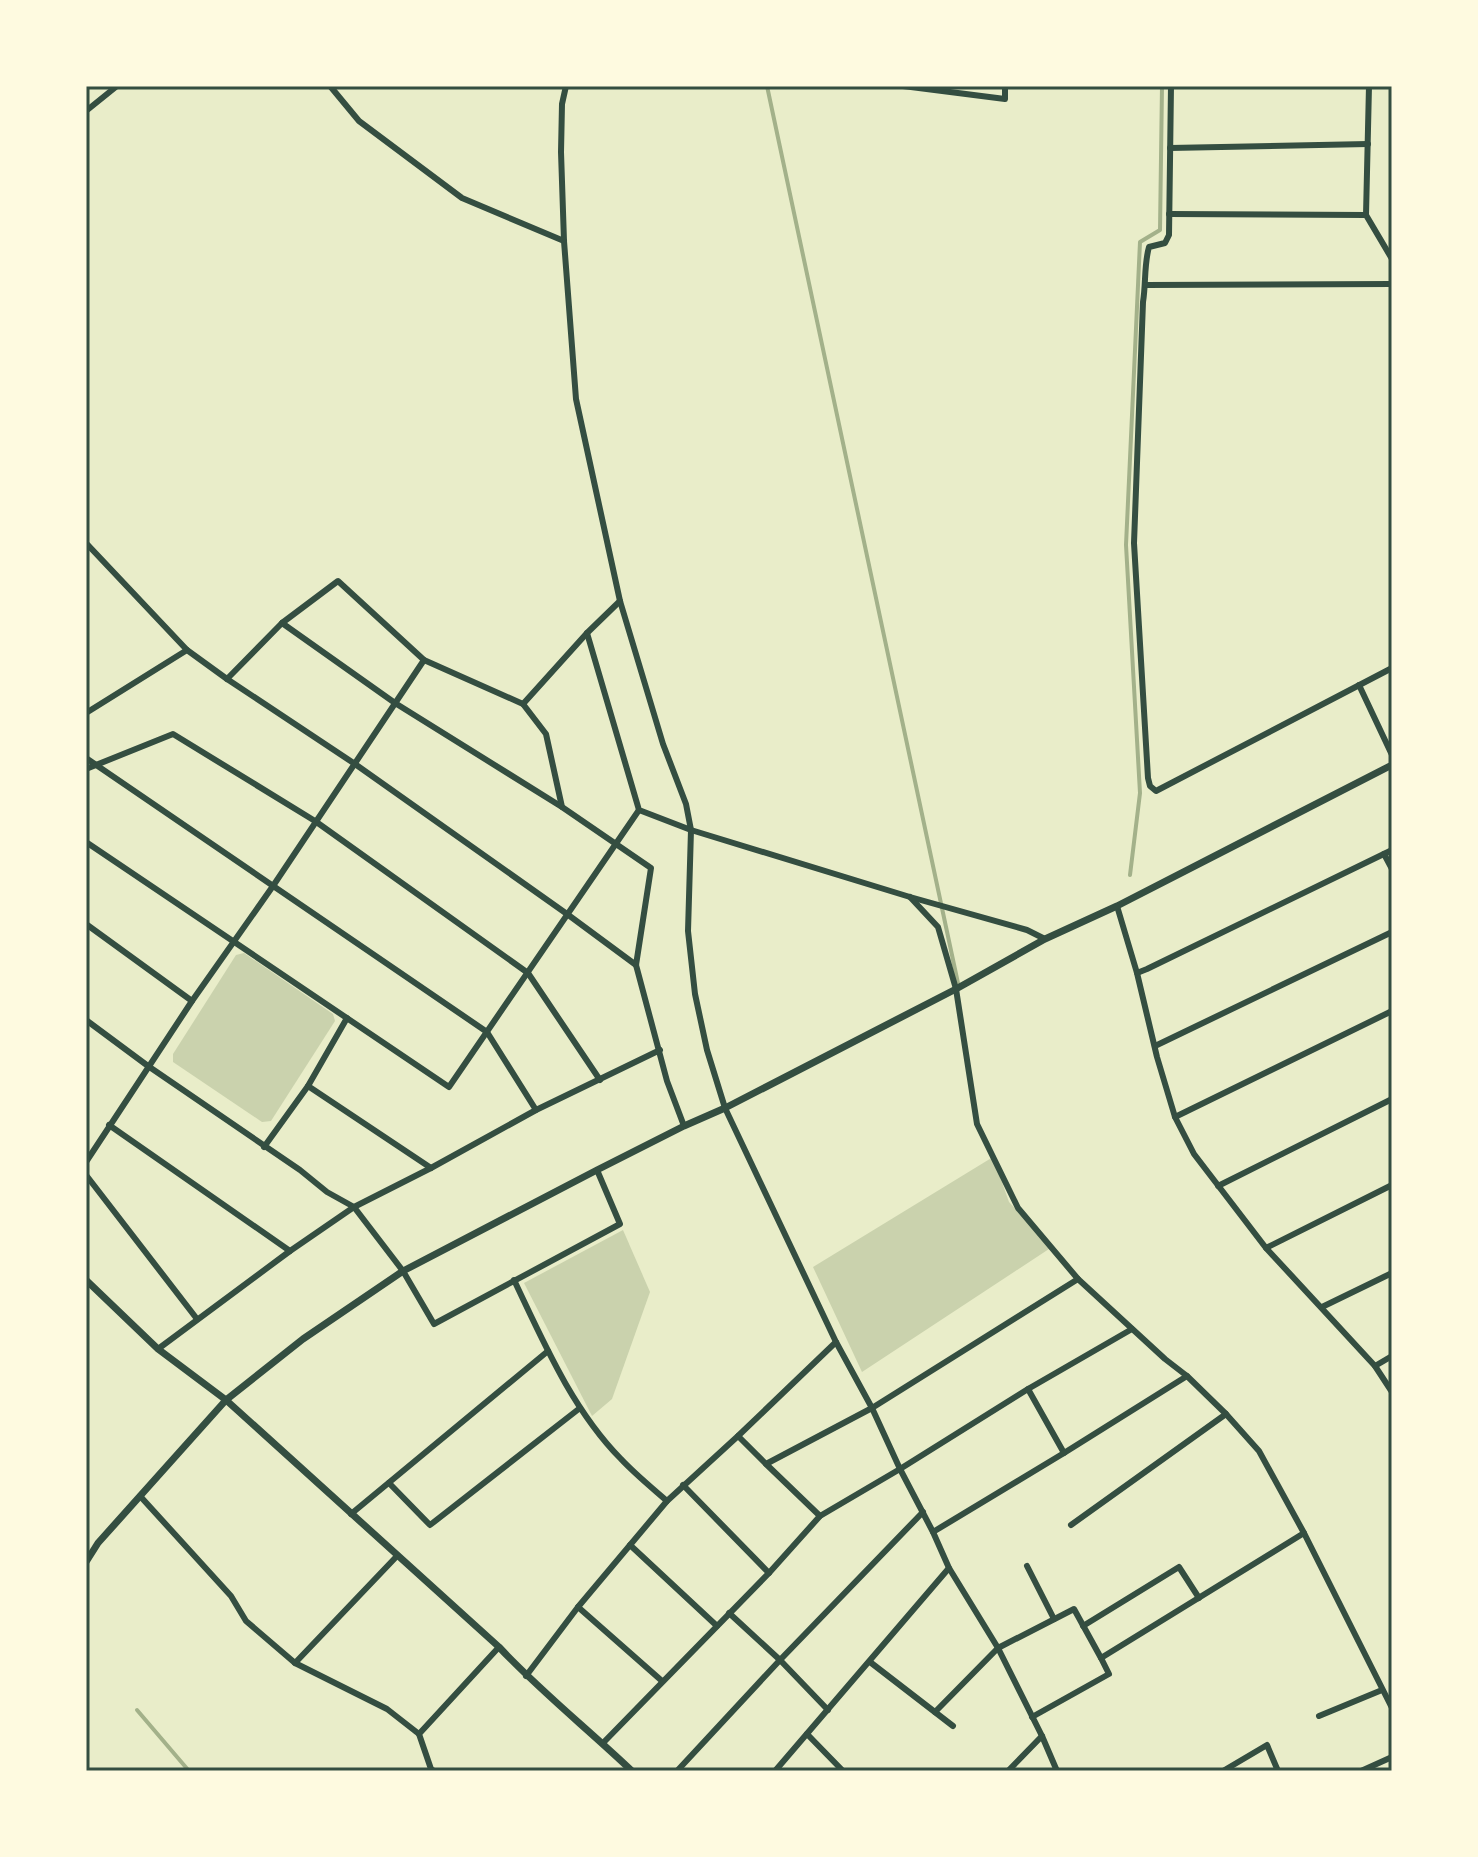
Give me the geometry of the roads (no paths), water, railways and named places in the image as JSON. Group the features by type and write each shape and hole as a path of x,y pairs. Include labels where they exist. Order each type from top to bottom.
{"street":[{"path":"86,111 117,86"},
{"path":"330,86 359,121 462,198 564,241"},
{"path":"566,86 562,104 561,152 564,241 576,399 620,601 663,744 686,804 691,830 688,931 695,994 707,1050 725,1108 836,1342 872,1408 949,1568 998,1648 1057,1771"},
{"path":"903,86 1005,99 1005,86"},
{"path":"1171,86 1168,239 1165,243 1149,247 1147,252 1134,543 1150,786 1156,791 1392,668"},
{"path":"1369,86 1366,215 1392,259"},
{"path":"1170,148 1368,144"},
{"path":"1169,214 1366,215"},
{"path":"1146,285 1392,284"},
{"path":"86,543 187,650 355,764 636,965"},
{"path":"227,679 282,623 338,581 424,660 523,704 546,734 562,807"},
{"path":"523,704 620,601"},
{"path":"282,623 395,703 562,807 651,868 636,965 667,1081 684,1126"},
{"path":"587,633 639,810"},
{"path":"86,713 187,650"},
{"path":"86,1162 424,660"},
{"path":"1359,685 1392,755"},
{"path":"86,769 173,734 315,821 528,973 600,1080"},
{"path":"86,758 487,1032 536,1110"},
{"path":"86,1562 98,1543 226,1400 303,1339 403,1271 956,989 1045,939 1117,906 1392,765"},
{"path":"639,810 691,830 1027,930 1045,939"},
{"path":"86,842 449,1087 639,810"},
{"path":"1137,973 1392,850"},
{"path":"1384,854 1392,869"},
{"path":"910,897 938,927 956,989 977,1124 1018,1208 1078,1279 1187,1376 1259,1451 1392,1708"},
{"path":"1117,906 1175,1117 1194,1154 1266,1248 1375,1366 1392,1392"},
{"path":"86,924 192,1001"},
{"path":"1155,1046 1392,932"},
{"path":"1175,1117 1392,1011"},
{"path":"264,1147 308,1086 347,1018"},
{"path":"86,1031 88,1022 327,1192 354,1207 403,1271 434,1324 620,1224 597,1170"},
{"path":"158,1349 354,1207 536,1110 660,1050"},
{"path":"308,1086 431,1168"},
{"path":"1218,1186 1392,1099"},
{"path":"109,1125 290,1251"},
{"path":"86,1175 197,1319"},
{"path":"1266,1248 1392,1185"},
{"path":"1322,1307 1392,1273"},
{"path":"766,1464 872,1408 1078,1279"},
{"path":"86,1280 158,1349 226,1400 632,1771"},
{"path":"514,1280 580,1408 620,1459 667,1501"},
{"path":"603,1743 769,1573 820,1516 1132,1329"},
{"path":"526,1676 578,1607 667,1501 836,1342"},
{"path":"351,1514 548,1351"},
{"path":"1375,1366 1392,1356"},
{"path":"933,1532 1187,1376"},
{"path":"1028,1389 1064,1453"},
{"path":"389,1483 430,1525 580,1408"},
{"path":"1071,1525 1226,1414"},
{"path":"738,1436 820,1516"},
{"path":"683,1485 769,1573"},
{"path":"140,1496 231,1596 246,1621 295,1663 387,1709 419,1734 434,1771"},
{"path":"677,1771 923,1512"},
{"path":"1101,1658 1304,1533"},
{"path":"630,1545 717,1626"},
{"path":"295,1663 397,1556"},
{"path":"1027,1566 1054,1619"},
{"path":"1083,1626 1179,1567 1199,1598"},
{"path":"775,1771 949,1568"},
{"path":"578,1607 662,1681"},
{"path":"935,1712 998,1648 1074,1609 1109,1674 1032,1717"},
{"path":"729,1613 828,1710"},
{"path":"419,1734 499,1647"},
{"path":"870,1662 953,1726"},
{"path":"1319,1716 1382,1690"},
{"path":"807,1734 843,1771"},
{"path":"1008,1771 1042,1736"},
{"path":"1223,1771 1267,1745 1278,1771"},
{"path":"1361,1771 1392,1757"}],"waterway":[{"path":"767,86 959,988"},
{"path":"1130,875 1140,793 1126,545 1140,242 1160,230 1162,86"},
{"path":"137,1710 189,1771"}]}
